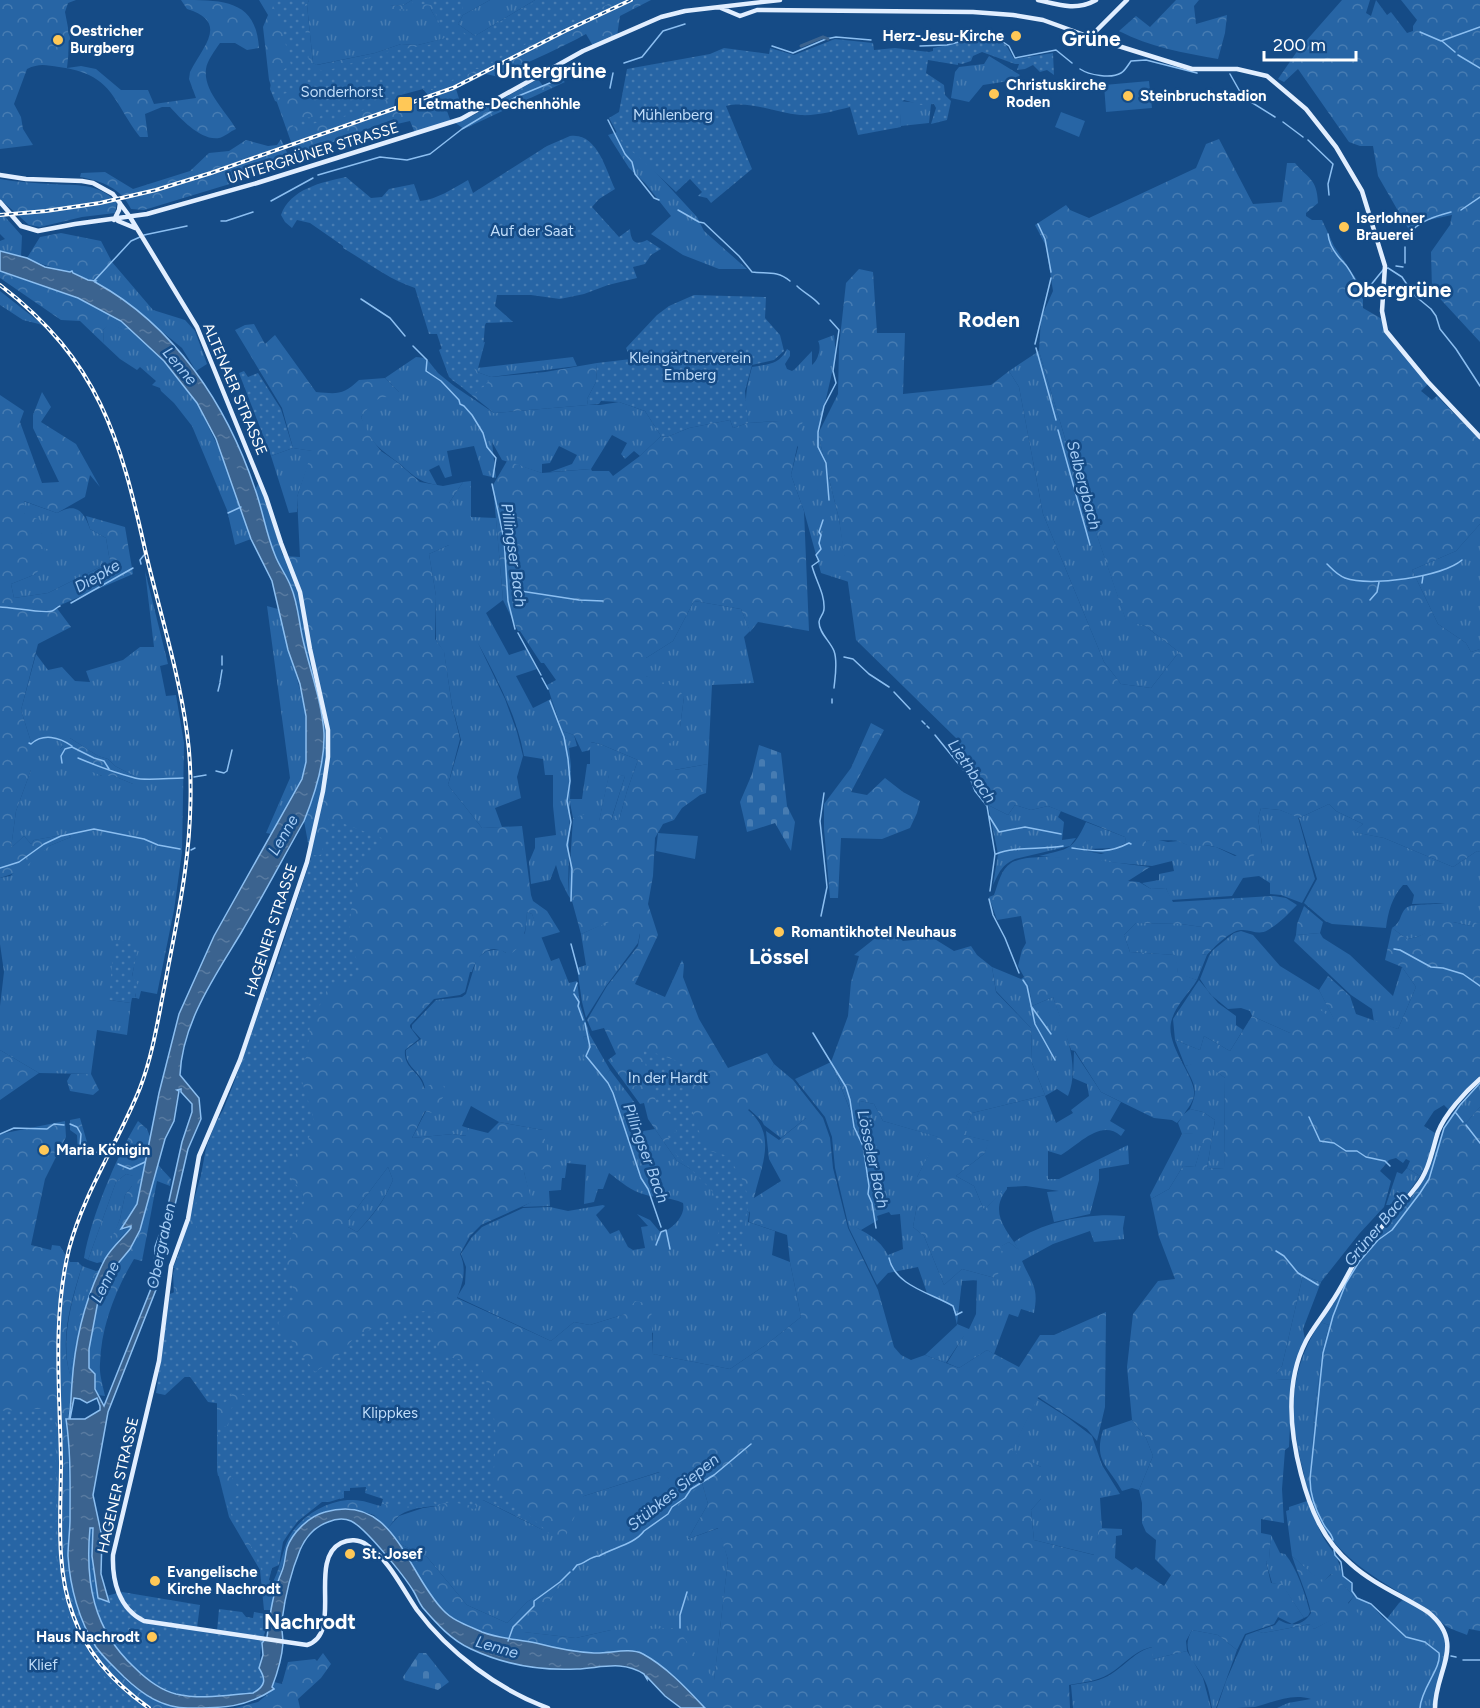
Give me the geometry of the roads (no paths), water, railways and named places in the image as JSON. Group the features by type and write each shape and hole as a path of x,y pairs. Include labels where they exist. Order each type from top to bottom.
{"main road":[{"name":"UNTERGRÜNER STRASSE","path":"0,202 18,223 33,230 47,230 147,214 449,123 480,110 584,51 652,20 677,12 780,0"},
{"path":"1038,0 1073,7 1086,5 1096,0"},
{"path":"718,7 740,16 757,10 996,14 1043,20 1087,36 1090,42 1095,41 1095,36 1127,0"},
{"path":"731,5 733,13"},
{"path":"1095,36 1192,69 1237,69 1261,74 1271,78 1290,93 1317,121 1358,183 1385,268 1382,315 1388,335 1480,437"},
{"path":"0,175 93,183 113,194 120,202 114,220 126,222 137,230 141,220 147,214"},
{"name":"ALTENAER STRASSE","path":"120,202 197,327 266,496 296,581 303,604 310,649 328,730 328,757 317,820"},
{"name":"HAGENER STRASSE","path":"317,820 304,870 249,1036 202,1149 188,1219 171,1266 158,1369 118,1532 112,1567 118,1593 134,1616 144,1621 307,1645 317,1639 324,1618 326,1573 330,1554 341,1543 360,1541 369,1546 399,1579 418,1611 471,1664 519,1695 548,1708"},
{"path":"1435,1708 1437,1692 1448,1656 1448,1644 1443,1629 1428,1612 1349,1563 1324,1533 1312,1510 1298,1459 1293,1432 1292,1398 1299,1359 1312,1330 1330,1305 1362,1250 1419,1183 1427,1169 1441,1127 1452,1109 1480,1079"}],"water":[{"path":"0,251 27,258 45,267 72,271 88,280 96,281 150,321 194,370 213,398 243,458 258,497 272,547 293,593 324,733 323,756 318,778 304,821 201,1001 182,1056 180,1075 199,1098 201,1119 188,1149 163,1247 159,1282 108,1412 93,1495 102,1537 101,1574 109,1602 98,1598 92,1556 93,1528 90,1528 89,1548 91,1586 101,1621 120,1652 143,1675 164,1690 196,1697 253,1693 264,1682 259,1668 263,1655 262,1643 267,1637 274,1595 289,1542 313,1517 325,1512 348,1509 367,1514 383,1524 396,1539 430,1594 447,1614 456,1620 502,1638 579,1652 625,1651 643,1654 668,1672 705,1708 681,1708 665,1696 644,1674 628,1667 536,1668 509,1663 484,1655 464,1645 445,1631 423,1608 409,1585 375,1542 357,1525 345,1519 323,1524 308,1536 302,1545 285,1602 282,1623 283,1643 272,1687 274,1689 253,1700 233,1706 212,1708 188,1708 161,1703 124,1677 102,1655 90,1637 73,1592 68,1556 70,1469 66,1419 69,1419 78,1335 92,1289 105,1259 131,1228 131,1226 121,1229 137,1204 159,1093 179,1014 214,936 302,779 306,762 306,716 300,684 288,650 272,581 251,539 216,439 197,403 164,361 121,321 78,298 0,271","holes":["181,1089 192,1104 192,1112 182,1142 165,1219 155,1247 154,1281 104,1406 95,1389 95,1374 89,1368 89,1349 98,1301 110,1273 130,1249 140,1230 165,1139 174,1121 179,1091 177,1090","74,1398 87,1403 97,1398 100,1410 85,1419 70,1419"]}],"waterway":[{"name":"Grüner Bach","path":"624,63 642,57 663,31 685,24"},
{"path":"1420,32 1441,41 1480,27"},
{"name":"Grüner Bach","path":"920,46 947,45 991,34 1009,46 1015,58 1056,50 1072,63"},
{"name":"Grüner Bach","path":"801,46 823,37 828,39"},
{"name":"Grüner Bach","path":"772,46 793,53 836,37 871,40"},
{"path":"1442,41 1455,52"},
{"path":"1458,55 1480,68"},
{"name":"Grüner Bach","path":"1080,69 1094,74 1112,76 1122,72 1131,61 1146,60 1197,73"},
{"name":"Grüner Bach","path":"579,76 606,69"},
{"name":"Lösseler Bach","path":"610,88 613,73"},
{"name":"Grüner Bach","path":"1230,74 1243,97 1275,117"},
{"name":"Grüner Bach","path":"318,175 380,157 407,160 430,154 462,129 516,97 557,80"},
{"name":"Lösseler Bach","path":"608,120 625,154 632,162 635,174 654,198 659,200"},
{"name":"Grüner Bach","path":"1283,122 1303,137"},
{"name":"Grüner Bach","path":"1308,140 1333,164 1328,184 1329,195"},
{"name":"Grüner Bach","path":"271,201 313,178"},
{"path":"1461,210 1480,197"},
{"name":"Lösseler Bach","path":"678,210 704,223 739,256 752,272 776,274 790,281"},
{"name":"Grüner Bach","path":"221,221 253,212"},
{"path":"1409,234 1423,222 1451,212"},
{"name":"Selbergbach","path":"1038,224 1045,239 1051,272"},
{"name":"Grüner Bach","path":"144,235 187,226"},
{"name":"Grüner Bach","path":"1328,234 1333,250 1361,288 1370,286 1383,270 1388,268 1402,277 1414,295 1431,309 1440,329 1480,386"},
{"name":"Grüner Bach","path":"94,281 131,241 140,237"},
{"path":"1405,247 1405,263"},
{"path":"1396,266 1403,267"},
{"name":"Selbergbach","path":"1035,344 1051,278"},
{"name":"Lösseler Bach","path":"797,286 819,304"},
{"name":"Pillingser Bach","path":"361,299 390,318 405,336"},
{"name":"Lösseler Bach","path":"829,500 826,463 818,447 818,432 824,406 836,383 833,371 839,330 830,320"},
{"name":"Pillingser Bach","path":"413,346 427,360 426,371 441,381 459,400 483,433 487,447 496,458 493,477"},
{"name":"Selbergbach","path":"1036,348 1056,420"},
{"name":"Selbergbach","path":"1058,430 1090,545"},
{"name":"Pillingser Bach","path":"492,484 504,539 508,601 515,629"},
{"name":"Diepke","path":"228,513 241,507"},
{"name":"Lösseler Bach","path":"823,520 819,532 821,549 816,555 819,561 812,566 824,603 819,626 835,655 834,688"},
{"name":"Diepke","path":"141,564 140,560 144,555"},
{"path":"1327,564 1345,578 1356,581 1388,581 1423,576 1462,560"},
{"name":"Diepke","path":"71,603 133,568"},
{"path":"1422,583 1423,576"},
{"path":"1370,600 1377,592 1379,582"},
{"path":"514,590 579,600 603,601"},
{"name":"Diepke","path":"0,607 48,612 60,606"},
{"name":"Pillingser Bach","path":"518,633 541,675"},
{"path":"222,656 222,665"},
{"name":"Liethbach","path":"844,657 853,659 869,674 889,687"},
{"path":"220,682 222,670"},
{"name":"Pillingser Bach","path":"542,678 548,689"},
{"path":"218,691 220,683"},
{"name":"Liethbach","path":"894,692 910,709"},
{"name":"Pillingser Bach","path":"550,701 564,737 568,759 570,781 567,801 571,822 567,845 572,869 571,901"},
{"name":"Liethbach","path":"922,721 925,724"},
{"name":"Liethbach","path":"935,735 970,778 975,791 987,806 995,854 990,891"},
{"path":"29,743 46,737 62,740 72,746"},
{"path":"62,763 61,756 65,749 72,747 104,761 109,769"},
{"path":"216,771 224,773 227,771 232,750"},
{"path":"78,758 139,779 183,778"},
{"path":"194,777 206,775"},
{"name":"Lösseler Bach","path":"821,916 827,887 820,821 824,793"},
{"path":"989,816 999,832 1025,827 1061,834"},
{"path":"0,868 19,862 44,844 61,836 94,829 180,849"},
{"path":"1072,848 1101,851 1131,844"},
{"path":"996,854 1011,850 1063,846"},
{"path":"191,850 195,848"},
{"name":"Liethbach","path":"989,899 993,915 1019,973"},
{"name":"Pillingser Bach","path":"571,944 579,974"},
{"path":"1394,949 1431,967 1463,974 1480,986"},
{"name":"Liethbach","path":"1023,980 1027,986 1035,1024 1055,1060"},
{"name":"Pillingser Bach","path":"574,991 577,983"},
{"name":"Pillingser Bach","path":"574,994 579,1002 578,1006 583,1020"},
{"path":"1031,1006 1051,1034"},
{"name":"Pillingser Bach","path":"585,1023 590,1047 586,1056 608,1083 613,1093 641,1178 648,1189 661,1227"},
{"name":"Lösseler Bach","path":"813,1033 846,1087 854,1127 863,1146 869,1186 868,1194 872,1203 876,1228"},
{"name":"Grüner Bach","path":"1333,1540 1315,1507 1310,1479 1323,1353 1333,1316 1346,1283 1359,1262 1378,1240 1392,1230 1429,1179 1444,1128 1460,1105 1480,1083"},
{"path":"1456,1113 1463,1122"},
{"path":"1309,1117 1320,1141 1334,1143 1346,1151 1357,1151 1366,1157 1385,1161 1390,1166"},
{"path":"0,1134 14,1128 47,1129 54,1124 64,1125"},
{"path":"70,1124 77,1127 81,1134 80,1146 86,1151"},
{"path":"1466,1125 1480,1143"},
{"path":"96,1152 102,1156"},
{"path":"118,1164 130,1169 145,1162"},
{"name":"Pillingser Bach","path":"656,1245 661,1232 666,1230 670,1249"},
{"path":"1276,1251 1284,1256 1298,1273 1318,1285"},
{"name":"Lösseler Bach","path":"889,1258 893,1268 906,1282 953,1306 956,1315 962,1312"},
{"name":"Stübkes Siepen","path":"573,1570 577,1565 635,1539 668,1514 691,1489 714,1475 751,1444"},
{"name":"Grüner Bach","path":"1334,1550 1341,1562 1343,1576 1352,1583 1352,1591 1357,1598 1371,1604 1406,1637 1425,1642 1439,1653 1437,1665 1420,1708"},
{"name":"Stübkes Siepen","path":"508,1641 513,1627 534,1606 534,1601 570,1572"},
{"path":"680,1628 680,1615 687,1592"},
{"path":"1451,1656 1456,1657"},
{"path":"1463,1660 1480,1660"}],"railway":[{"path":"0,215 100,203 156,190 211,173 453,88 631,0"},
{"path":"0,285 34,314 61,343 83,373 100,404 114,438 126,473 174,666 184,711 189,750 191,802 187,854 155,1036 140,1088 75,1228 60,1302 60,1540 67,1597 79,1629 94,1656 114,1679 149,1708"}],"place":[{"name":"Herz-Jesu-Kirche","path":"1016,36"},
{"name":"Oestricher Burgberg","path":"58,40"},
{"name":"Christuskirche Roden","path":"994,94"},
{"name":"Steinbruchstadion","path":"1128,96"},
{"name":"Letmathe-Dechenhöhle","path":"405,104"},
{"name":"Iserlohner Brauerei","path":"1344,227"},
{"name":"Romantikhotel Neuhaus","path":"779,932"},
{"name":"Maria Königin","path":"44,1150"},
{"name":"St. Josef","path":"350,1554"},
{"name":"Evangelische Kirche Nachrodt","path":"155,1581"},
{"name":"Haus Nachrodt","path":"152,1637"}],"district":[{"name":"Grüne","path":"1091,38"},
{"name":"Untergrüne","path":"551,70"},
{"name":"Obergrüne","path":"1399,289"},
{"name":"Roden","path":"989,319"},
{"name":"Lössel","path":"779,956"},
{"name":"Nachrodt","path":"310,1621"}],"park label":[{"name":"Sonderhorst","path":"342,92"},
{"name":"Mühlenberg","path":"673,115"},
{"name":"Auf der Saat","path":"532,231"},
{"name":"Kleingärtnerverein Emberg","path":"690,366"},
{"name":"In der Hardt","path":"668,1078"},
{"name":"Klippkes","path":"390,1413"},
{"name":"Klief","path":"43,1665"}],"water label":[{"name":"Lenne","path":"180,366"},
{"name":"Lenne","path":"283,835"},
{"name":"Obergraben","path":"161,1246"},
{"name":"Lenne","path":"105,1282"},
{"name":"Lenne","path":"497,1647"}]}
